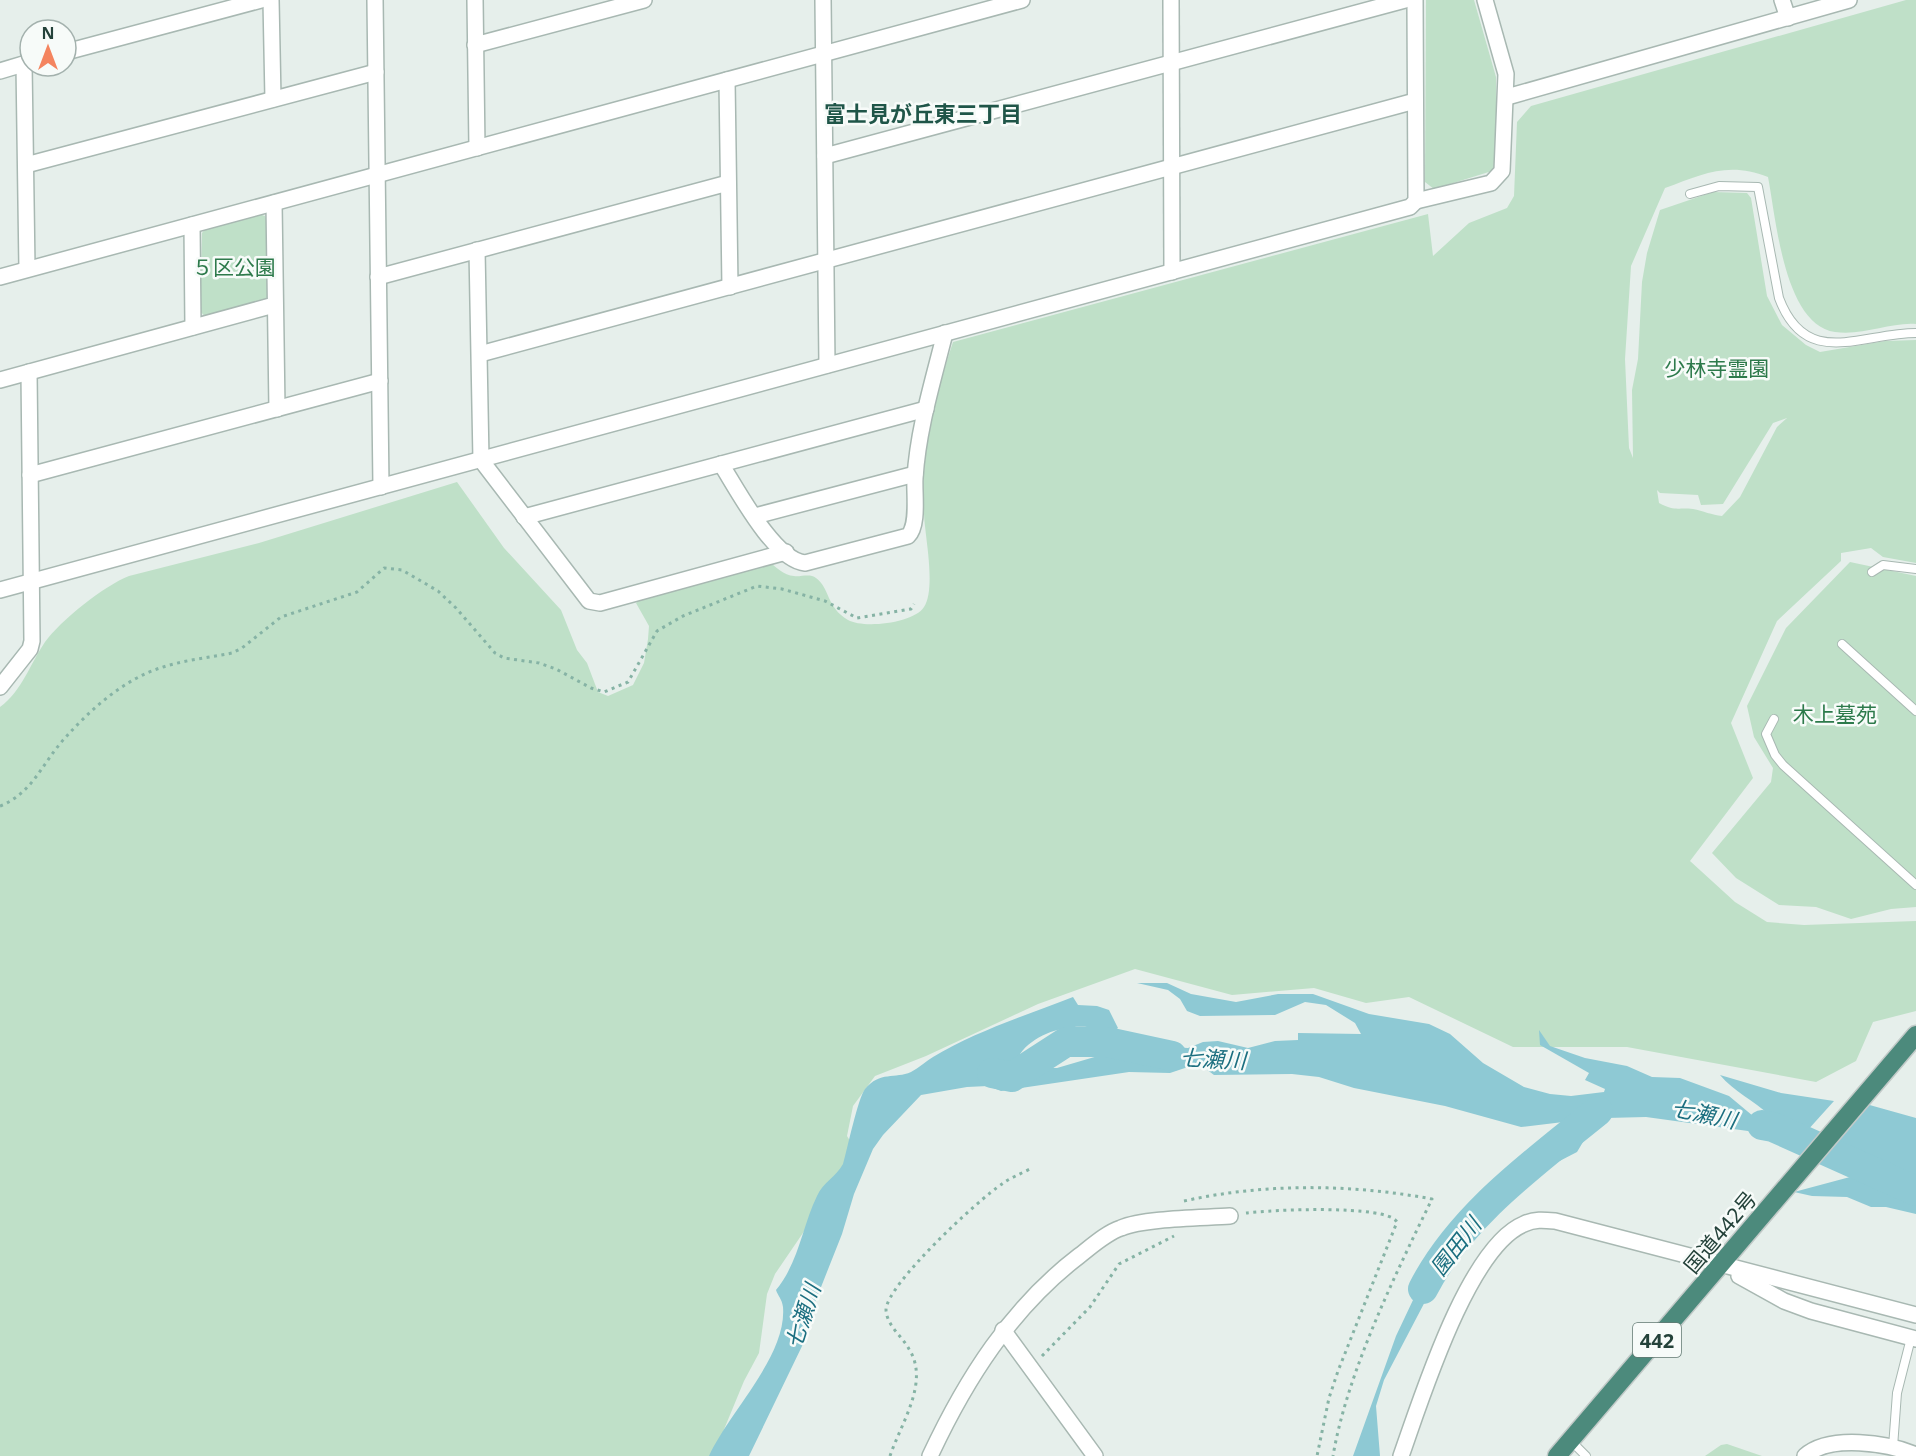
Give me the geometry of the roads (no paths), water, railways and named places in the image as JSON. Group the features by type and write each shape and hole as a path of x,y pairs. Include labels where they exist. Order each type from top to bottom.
{"highway":[{"name":"国道442号","path":"1557,1456 1757,1224 1910,1041"}],"street":[{"path":"78,49 261,0"},
{"path":"271,0 273,99"},
{"path":"375,0 381,487"},
{"path":"475,0 477,148"},
{"path":"475,45 644,0"},
{"path":"0,277 1022,0"},
{"path":"1171,0 1172,272"},
{"path":"825,156 1405,0"},
{"path":"1415,0 1416,201"},
{"path":"1782,0 1788,18"},
{"path":"1507,97 1849,0"},
{"path":"827,1 823,54 827,365"},
{"path":"0,590 1410,207 1416,201 1491,183 1504,165 1507,97 1505,67 1489,1"},
{"path":"0,70 18,65"},
{"path":"26,165 375,72"},
{"path":"27,78 27,269"},
{"path":"727,80 730,287"},
{"path":"480,354 1415,101"},
{"path":"378,277 728,183"},
{"path":"274,202 277,409"},
{"path":"192,225 193,327"},
{"path":"477,250 481,459 589,601 594,603 786,552"},
{"path":"0,380 274,305"},
{"path":"721,464 769,537 797,561 805,563 908,536 913,528 915,474 926,409 945,333"},
{"path":"0,687 32,645 29,372"},
{"path":"30,475 380,381"},
{"path":"524,517 926,409"},
{"path":"755,516 915,474"},
{"path":"930,1456 962,1390 1003,1330 1069,1264 1119,1228 1140,1223 1230,1216"},
{"path":"1401,1456 1469,1287 1492,1251 1515,1229 1538,1220 1555,1221 1916,1315"},
{"path":"1721,1265 1784,1301 1914,1338"},
{"path":"1003,1330 1095,1456"},
{"path":"1805,1456 1822,1447 1844,1444 1893,1447 1916,1455"}],"lane":[{"path":"1690,194 1719,186 1758,187 1779,297 1787,314 1812,339 1828,344 1916,333"},
{"path":"1872,572 1883,565 1916,569"},
{"path":"1842,644 1916,711"},
{"path":"1774,719 1766,734 1775,755 1783,765 1916,885"},
{"path":"1893,1447 1897,1393 1914,1338"},
{"path":"1570,1440 1586,1456"}],"water":[{"path":"1137,983 1167,983 1191,994 1236,1002 1278,994 1313,994 1369,1014 1429,1024 1450,1034 1483,1063 1524,1087 1550,1094 1571,1096 1604,1092 1605,1089 1585,1080 1589,1073 1540,1045 1539,1030 1550,1046 1585,1058 1627,1066 1652,1077 1680,1078 1729,1096 1753,1116 1770,1116 1720,1075 1781,1093 1834,1101 1797,1142 1748,1131 1646,1117 1606,1118 1595,1122 1577,1152 1531,1173 1506,1190 1429,1294 1384,1380 1376,1406 1380,1456 1353,1456 1396,1336 1431,1262 1458,1247 1498,1182 1517,1169 1562,1150 1577,1133 1580,1120 1521,1127 1445,1106 1354,1088 1319,1077 1292,1074 1214,1075 1202,1066 1194,1065 1170,1073 1129,1072 1001,1091 988,1086 967,1087 921,1095 883,1135 873,1149 808,1320 804,1342 749,1456 709,1456 767,1364 776,1345 782,1326 783,1307 776,1290 790,1268 820,1191 843,1164 862,1094 871,1083 882,1078 911,1072 967,1039 1073,997 1078,1005 1097,1006 1109,1010 1118,1028 1111,1033 1088,1027 1075,1027 1038,1038 1020,1054 1032,1068 1057,1068 1115,1051 1148,1046 1188,1048 1203,1042 1218,1041 1248,1048 1275,1041 1298,1040 1298,1033 1361,1034 1355,1023 1326,1005 1305,1002 1275,1015 1200,1016 1187,1011 1180,999 1168,990"},
{"path":"1866,1104 1916,1118 1916,1214 1886,1207 1871,1207 1847,1197 1812,1196 1794,1192 1850,1177 1856,1173 1849,1166 1823,1156"}],"waterway":[{"name":"七瀬川","path":"992,1073 1012,1077 1066,1042 1107,1042 1172,1056"},
{"name":"園田川","path":"1423,1289 1457,1237 1478,1214 1525,1171 1598,1111"},
{"name":"七瀬川","path":"1762,1125 1773,1127 1916,1191"}],"district":[{"name":"富士見が丘東三丁目","path":"923,113"}],"park label":[{"name":"５区公園","path":"234,267"},
{"name":"少林寺霊園","path":"1717,368"},
{"name":"木上墓苑","path":"1835,714"}]}
